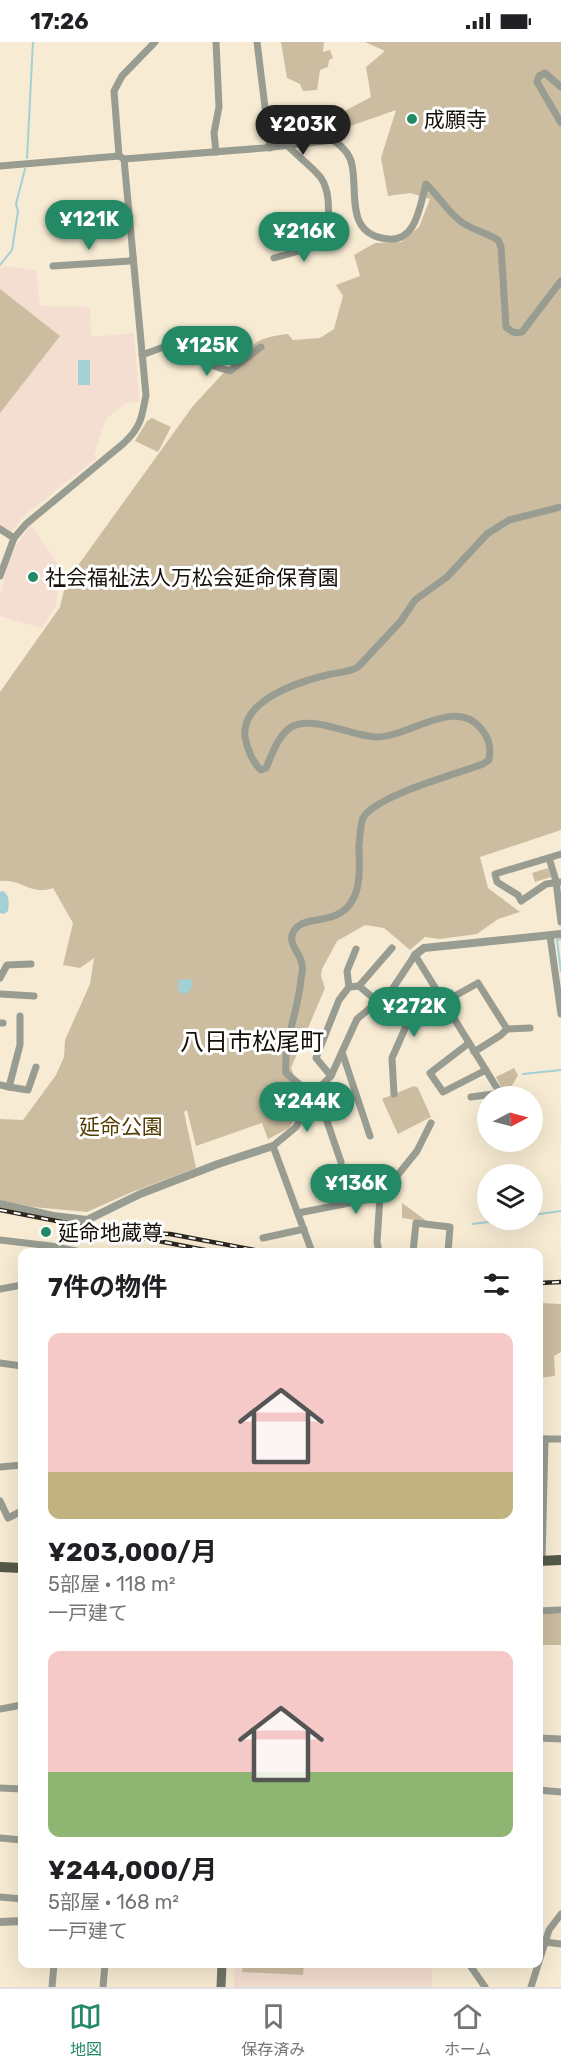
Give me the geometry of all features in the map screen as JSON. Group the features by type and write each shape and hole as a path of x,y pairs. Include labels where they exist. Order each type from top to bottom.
{"main road":[{"path":"543,1561 561,1560"},
{"path":"0,1567 18,1568"},
{"path":"221,1987 222,1968"}],"street":[{"path":"0,576 14,538 26,524 135,433 141,423 146,395 134,258 114,91 122,76 155,42"},
{"path":"216,42 219,107 214,134 216,152"},
{"path":"257,42 270,148"},
{"path":"561,87 545,73 539,76 537,82 561,123"},
{"path":"0,166 270,148 333,140 341,146 352,164 356,213 367,232 373,236 397,239 405,235 418,215 426,184 441,198 451,213 464,224 498,240 501,248 504,314 506,327 512,332 517,334 522,332 561,281"},
{"path":"274,258 327,243 325,185 321,177 288,146"},
{"path":"53,266 130,261 134,258"},
{"path":"142,355 180,341 185,342 200,360 230,371 261,347"},
{"path":"341,1162 319,1098 312,1095 286,1072 285,1051 298,1003 302,964 293,946 294,931 298,925 340,913 352,901 359,877 361,829 363,818 368,812 422,785 483,764 489,760 491,750 483,730 474,720 464,716 440,719 382,737 371,737 314,724 297,724 283,734 266,768 261,770 257,767 246,745 247,719 260,703 284,690 309,680 351,671 358,667 401,621 416,600 447,577 469,552 500,525 519,516 561,507"},
{"path":"0,529 14,538"},
{"path":"559,881 536,889 521,901 518,895 497,882 495,874 561,854"},
{"path":"549,858 559,881 561,922"},
{"path":"0,1204 53,1216 87,1220 140,1194 273,1146 296,1127 312,1095 331,1076 343,1055 357,1019 391,992 415,954 424,948 561,934"},
{"path":"550,936 561,1014"},
{"path":"331,1076 316,1058 339,1000 350,987 359,986 392,948"},
{"path":"350,987 347,971 356,949"},
{"path":"415,954 500,1093 471,1097"},
{"path":"0,978 7,965 31,964"},
{"path":"444,1002 478,983 507,1029"},
{"path":"359,986 372,997 375,1005"},
{"path":"391,992 407,1024 393,1058 394,1094"},
{"path":"0,994 34,996"},
{"path":"9,1087 20,1045 20,1016"},
{"path":"474,1052 507,1029 530,1028"},
{"path":"469,1043 430,1073 443,1092 486,1070"},
{"path":"343,1055 370,1136"},
{"path":"0,1085 28,1090 36,1067"},
{"path":"378,1248 376,1242 380,1197 417,1151 431,1123"},
{"path":"273,1146 311,1248"},
{"path":"298,1213 380,1197"},
{"path":"414,1248 416,1223 450,1227 448,1248"},
{"path":"263,1238 304,1229"},
{"path":"0,1240 61,1248"},
{"path":"0,1289 18,1286"},
{"path":"0,1364 18,1366"},
{"path":"543,1439 561,1439"},
{"path":"0,1467 18,1465"},
{"path":"0,1501 4,1517 8,1518 18,1513"},
{"path":"543,1611 561,1610"},
{"path":"0,1709 18,1706"},
{"path":"543,1738 561,1739"},
{"path":"0,1788 18,1789"},
{"path":"543,1790 561,1792"},
{"path":"0,1838 18,1840"},
{"path":"0,1897 18,1899"},
{"path":"543,1948 549,1930 561,1914"},
{"path":"0,1922 18,1921"},
{"path":"545,1942 561,1944"},
{"path":"52,1987 54,1968"},
{"path":"103,1987 105,1968"},
{"path":"472,1968 485,1987"},
{"path":"531,1987 537,1968"}],"shaded area":[{"path":"4,266 36,271 40,306 90,307 91,337 134,333 139,402 126,403 108,417 94,455 97,458 27,513 11,532 0,527 0,270"},
{"name":"社会福祉法人万松会延命保育園","path":"31,525 65,574 61,578 55,607 42,628 0,616 0,595 8,565 17,544"},
{"path":"235,1968 432,1968 432,1987 234,1987"}],"green space":[{"path":"281,42 324,42 323,52 330,50 333,58 329,60 328,67 320,70 317,90 303,91 300,84 287,78"},
{"name":"延命公園","path":"365,42 561,42 561,830 480,857 488,888 520,912 498,919 477,934 440,939 425,937 410,950 384,928 365,925 337,941 322,969 321,976 325,988 291,1068 300,1091 292,1095 301,1108 289,1128 268,1139 262,1123 196,1146 187,1110 184,1112 196,1168 87,1212 33,1207 0,1200 0,1119 23,1120 56,1075 64,1057 65,1040 90,984 94,958 80,968 63,965 73,923 53,888 38,890 14,882 0,881 0,692 60,607 66,582 193,406 240,355 257,342 272,336 288,334 293,340 320,338 334,329 343,296 336,285 360,276 354,255 375,243 401,242 419,227 430,199 410,193 388,196 381,158 396,110 345,128 339,114 371,97 366,67 385,51"},
{"path":"0,289 60,336 0,413"},
{"path":"152,418 171,427 158,452 135,441 147,421"},
{"path":"548,868 551,877 535,882 532,873"},
{"path":"514,1068 518,1075 512,1086 500,1086 496,1077"},
{"path":"414,1086 418,1088 431,1117 398,1134 382,1099"},
{"path":"402,1203 428,1222 402,1218"},
{"path":"543,1303 561,1304 561,1352 554,1356 555,1376 543,1378"},
{"path":"543,1614 561,1614 561,1645 543,1645"},
{"path":"242,1968 304,1968 303,1975 242,1972"}],"water":[{"path":"78,360 90,360 90,385 78,385"},
{"path":"3,891 9,902 8,911 4,914 0,913 0,892"},
{"path":"179,979 193,980 192,987 187,994 178,992"}],"waterway":[{"path":"27,158 33,42"},
{"path":"0,265 12,250 18,211 16,204 25,169"},
{"path":"561,939 557,940 561,971"},
{"path":"523,1074 561,1070"},
{"path":"543,1213 561,1211"},
{"path":"473,1224 477,1223"}],"railway":[{"path":"0,1210 195,1248"},
{"path":"147,1233 170,1234 244,1248"},
{"path":"543,1283 561,1282"}],"place":[{"name":"成願寺","path":"412,119"},
{"name":"社会福祉法人万松会延命保育園","path":"33,577"},
{"name":"延命地蔵尊","path":"46,1232"}],"district":[{"name":"八日市松尾町","path":"252,1042"}]}
